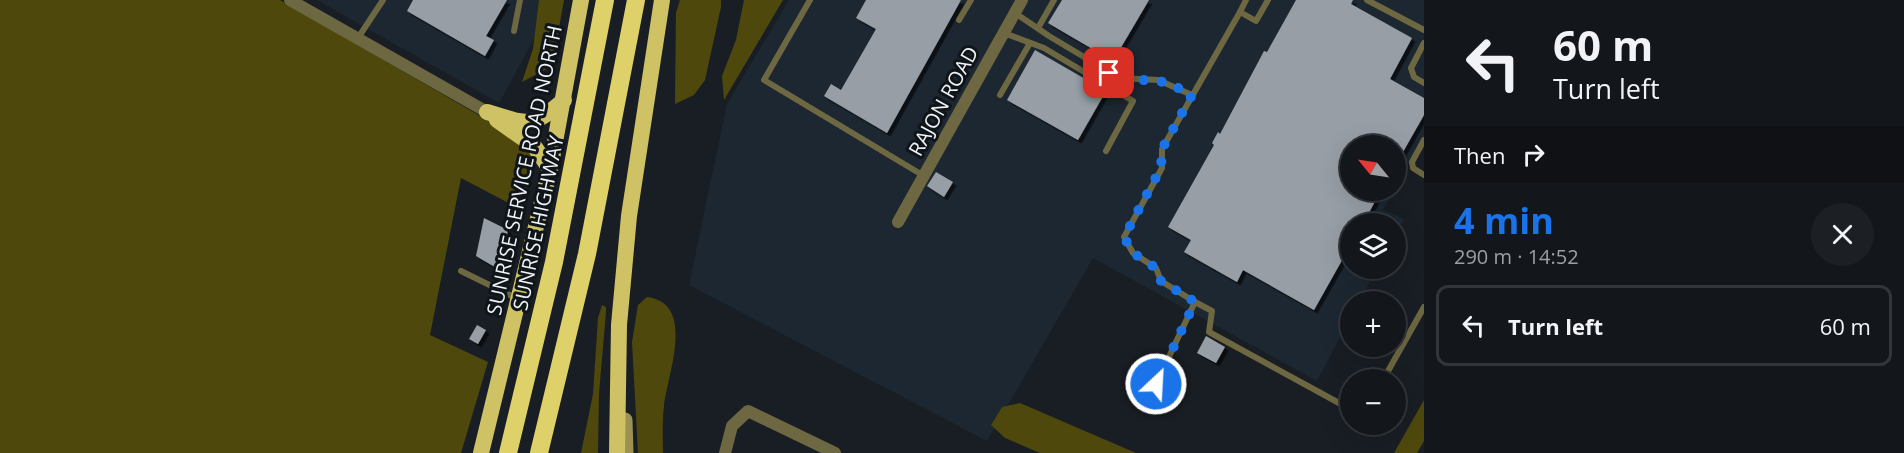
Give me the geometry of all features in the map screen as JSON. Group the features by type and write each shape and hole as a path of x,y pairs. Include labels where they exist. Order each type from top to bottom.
{"highway":[{"path":"575,34 576,0"},
{"name":"SUNRISE SERVICE ROAD NORTH","path":"481,453 550,169 581,0"},
{"name":"SUNRISE HIGHWAY","path":"508,453 561,231 605,0"},
{"path":"539,453 589,244 636,0"},
{"path":"617,453 619,325 624,266 636,159 662,0"},
{"path":"487,112 531,123 542,119 564,100"},
{"path":"487,112 534,146 550,169"}],"main road":[{"path":"624,266 626,453"}],"street":[{"path":"290,0 487,112"},
{"name":"RAJON ROAD","path":"898,222 1023,0"},
{"path":"725,453 732,426 748,411 835,453"}],"lane":[{"path":"358,39 382,0"},
{"path":"514,31 520,0"},
{"path":"810,0 764,80 924,176"},
{"path":"959,21 971,0"},
{"path":"1038,28 1054,0"},
{"path":"1246,0 1162,149 1161,168 1124,237 1133,253 1156,268 1161,281 1212,311 1209,332 1340,404"},
{"path":"1240,12 1256,21 1268,0"},
{"path":"1367,0 1424,30"},
{"path":"1015,13 1119,78 1158,80 1192,95"},
{"path":"1004,33 1044,48 1133,101 1106,151"},
{"path":"1000,95 1030,43"},
{"path":"1424,43 1422,51 1411,68 1414,77 1424,83"},
{"path":"1424,140 1412,162 1413,168 1424,175"},
{"path":"461,271 519,299"},
{"path":"1156,384 1195,302"},
{"path":"1389,369 1424,307"}],"shaded area":[{"path":"0,0 280,0 532,146 524,211 461,178 430,335 488,362 461,453 0,453"},
{"path":"317,0 541,0 534,39 499,103"},
{"path":"539,0 564,0 552,66 522,82 533,49"},
{"path":"680,0 721,0 721,7 705,80 694,95 675,104 676,13"},
{"path":"744,0 783,0 724,100 722,76 736,40"},
{"path":"789,0 1424,0 1424,135 1406,168 1406,135 1340,135 1340,201 1388,201 1383,210 1390,213 1340,213 1340,279 1371,279 1365,291 1340,291 1340,337 1317,381 1093,258 987,441 689,285 727,104"},
{"path":"647,297 662,302 671,312 675,326 673,360 663,412 663,453 638,453 632,342 638,305"},
{"path":"602,305 606,307 606,312 599,393 598,453 581,453 593,394 598,318"},
{"path":"1424,400 1424,441 1417,453 1394,453"},
{"path":"1020,403 1136,453 1040,453 1005,438 991,425 1002,407"}],"building":[{"path":"413,0 507,0 486,36 494,40 485,56 407,11"},
{"path":"866,0 961,0 887,133 824,96 831,84 841,90 876,29 856,18"},
{"path":"1062,0 1149,0 1113,61 1048,23"},
{"path":"1296,0 1353,0 1351,4 1412,38 1390,79 1424,98 1424,115 1406,147 1406,135 1340,135 1340,201 1375,201 1369,213 1340,213 1340,264 1314,310 1243,270 1237,282 1184,252 1191,240 1168,227 1214,145 1212,143 1218,132 1220,134 1264,51 1267,52"},
{"path":"1035,50 1106,91 1078,140 1007,100"},
{"path":"936,172 953,182 944,197 927,186"},
{"path":"484,218 508,230 500,270 476,256"},
{"path":"477,325 486,330 478,344 469,339"},
{"path":"1206,336 1225,347 1216,363 1197,353"}],"route":[{"path":"1109,73 1119,78 1166,82 1192,95 1162,149 1161,168 1124,237 1133,253 1156,268 1161,281 1195,302 1156,384"}]}
